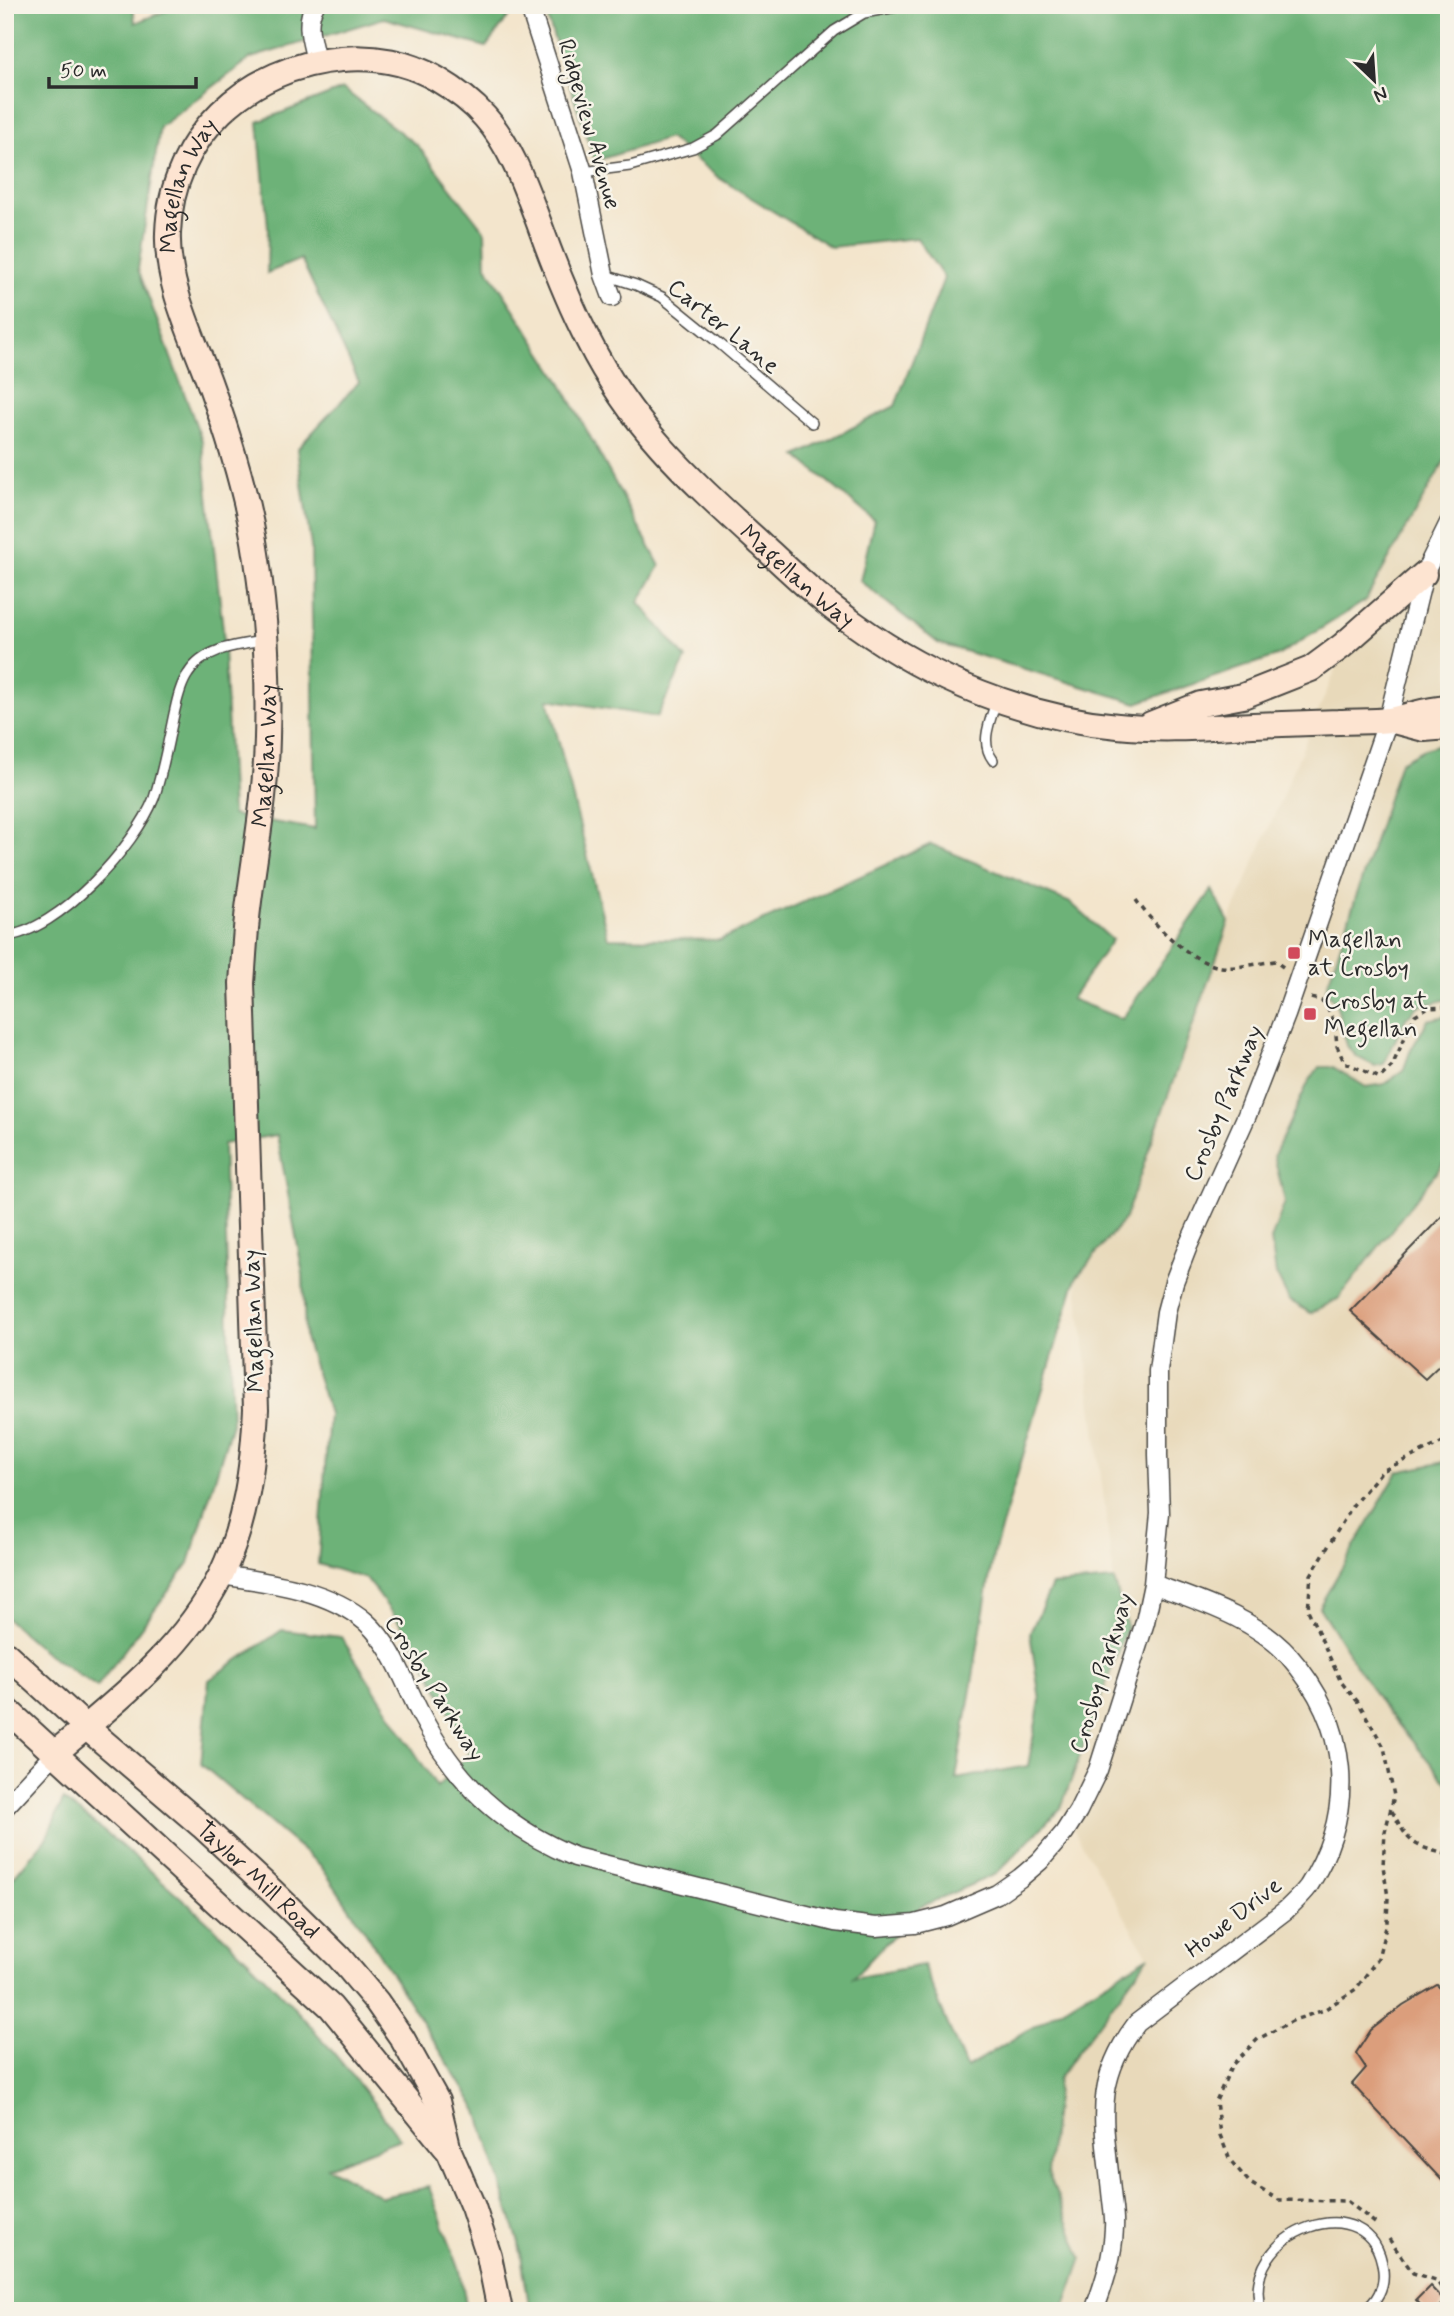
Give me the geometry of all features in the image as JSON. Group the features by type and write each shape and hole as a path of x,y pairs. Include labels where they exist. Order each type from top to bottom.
{"street":[{"path":"315,5 308,25 316,61"},
{"name":"Ridgeview Avenue","path":"529,5 583,172 604,275 612,298"},
{"name":"Magellan Way","path":"55,1753 143,1677 202,1607 221,1575 237,1535 253,1454 255,1420 242,983 247,916 264,789 267,741 266,641 254,537 236,461 181,305 167,233 179,174 201,135 227,105 245,90 266,78 316,61 366,57 412,67 460,94 485,116 512,157 559,276 602,368 621,398 671,461 772,555 856,626 908,659 998,698 1075,720 1141,728 1388,720"},
{"name":"Crosby Parkway","path":"221,1575 257,1580 306,1592 342,1606 365,1622 394,1659 446,1759 469,1786 512,1825 542,1843 575,1857 835,1922 876,1927 915,1924 946,1916 997,1894 1040,1861 1065,1833 1098,1770 1145,1622 1153,1584 1160,1513 1157,1455 1158,1371 1166,1312 1188,1246 1247,1115 1286,1015 1388,720 1424,574 1449,523"},
{"path":"1141,728 1201,704 1243,696 1311,669 1342,646 1424,574"},
{"path":"1388,720 1427,709 1449,708"},
{"path":"1388,720 1424,729 1449,727"},
{"name":"Howe Drive","path":"1094,2311 1104,2286 1115,2225 1103,2105 1106,2081 1113,2061 1122,2042 1137,2023 1286,1910 1307,1888 1330,1839 1338,1812 1341,1782 1338,1750 1331,1721 1288,1655 1238,1618 1153,1584"},
{"name":"Taylor Mill Road","path":"5,1653 86,1727 202,1826 339,1957 377,2003 402,2038 437,2101 449,2151 473,2207 489,2256 500,2311"},
{"name":"Taylor Mill Road","path":"5,1708 331,2007 449,2151"},
{"path":"5,1807 55,1753"}],"lane":[{"path":"583,172 630,166 693,148 717,135 834,31 864,13 907,5"},
{"name":"Carter Lane","path":"604,275 663,297 811,423"},
{"path":"5,936 28,930 67,906 102,875 137,831 154,796 180,691 187,674 210,654 233,646 266,641"},
{"path":"993,760 987,752 987,733 998,698"},
{"path":"1261,2311 1257,2299 1258,2282 1271,2252 1298,2231 1331,2221 1348,2224 1362,2231 1373,2241 1379,2254 1384,2282 1379,2294 1363,2311"}],"path":[{"path":"1377,2225 1347,2200 1279,2200 1250,2182 1230,2160 1220,2135 1216,2101 1233,2065 1258,2039 1294,2020 1324,2010 1356,1989 1378,1958 1387,1923 1388,1896 1383,1866 1385,1832 1394,1796 1384,1747 1358,1702 1341,1682 1308,1610 1311,1575 1353,1505 1382,1471 1449,1439"},
{"path":"1391,1809 1406,1838 1422,1848 1449,1855"},
{"path":"1384,2231 1413,2273 1436,2280 1449,2299"}],"shaded area":[{"path":"1449,453 1449,1461 1398,1473 1319,1607 1381,1704 1449,1785 1449,2311 1063,2311 1082,2258 1048,2172 1058,2078 1148,1956 1061,1808 1127,1626 1114,1580 1076,1278 1125,1218 1229,922 1365,601"}],"green space":[{"path":"5,5 133,5 135,23 180,5 517,5 486,47 384,18 251,58 160,127 138,269 202,441 223,629 232,815 315,829 311,546 297,449 359,382 301,259 267,273 268,227 258,122 343,89 418,146 485,232 486,266 559,379 660,566 639,602 686,659 657,717 548,699 608,938 720,940 931,844 1071,903 1112,940 1071,999 1122,1019 1212,890 1229,922 1125,1218 1076,1278 993,1556 956,1779 1028,1766 1040,1700 1030,1633 1052,1585 1114,1580 1127,1626 1061,1808 996,1874 920,1907 853,1978 923,1965 966,2068 1149,1956 1058,2078 1048,2172 1082,2258 1063,2311 530,2311 519,2243 478,2111 320,1865 201,1764 209,1680 282,1630 341,1637 437,1787 470,1752 417,1647 367,1579 318,1564 329,1414 305,1338 303,1274 277,1135 223,1144 232,1423 189,1563 97,1687 45,1652 5,1617"},
{"path":"543,5 1449,5 1449,453 1365,601 1277,656 1137,703 938,643 860,581 874,520 797,456 895,406 944,278 917,238 831,247 719,178 669,138 595,161"},
{"path":"1449,741 1449,999 1418,1006 1406,1018 1384,1064 1375,1066 1357,1057 1347,1046 1337,1006 1326,989 1400,762 1422,750"},
{"path":"1449,1017 1449,1156 1338,1299 1311,1313 1289,1300 1276,1274 1271,1240 1285,1202 1274,1155 1308,1083 1319,1067 1333,1067 1366,1087 1384,1084 1403,1071 1428,1020"},
{"path":"1449,1461 1449,1785 1381,1704 1319,1607 1398,1472"},
{"path":"63,1800 126,1850 228,1941 289,2002 346,2068 400,2139 327,2167 382,2197 429,2187 460,2271 467,2311 5,2311 5,1887 47,1837"}],"building":[{"path":"1449,1209 1449,1356 1425,1379 1350,1311"},
{"path":"1437,1985 1449,1997 1449,2188 1352,2084 1366,2068 1356,2053 1371,2030 1403,2005"},
{"path":"1430,2286 1445,2302 1436,2311 1426,2311 1416,2300"}],"place":[{"name":"Magellan at Crosby","path":"1294,953"},
{"name":"Crosby at Megellan","path":"1310,1014"}]}
